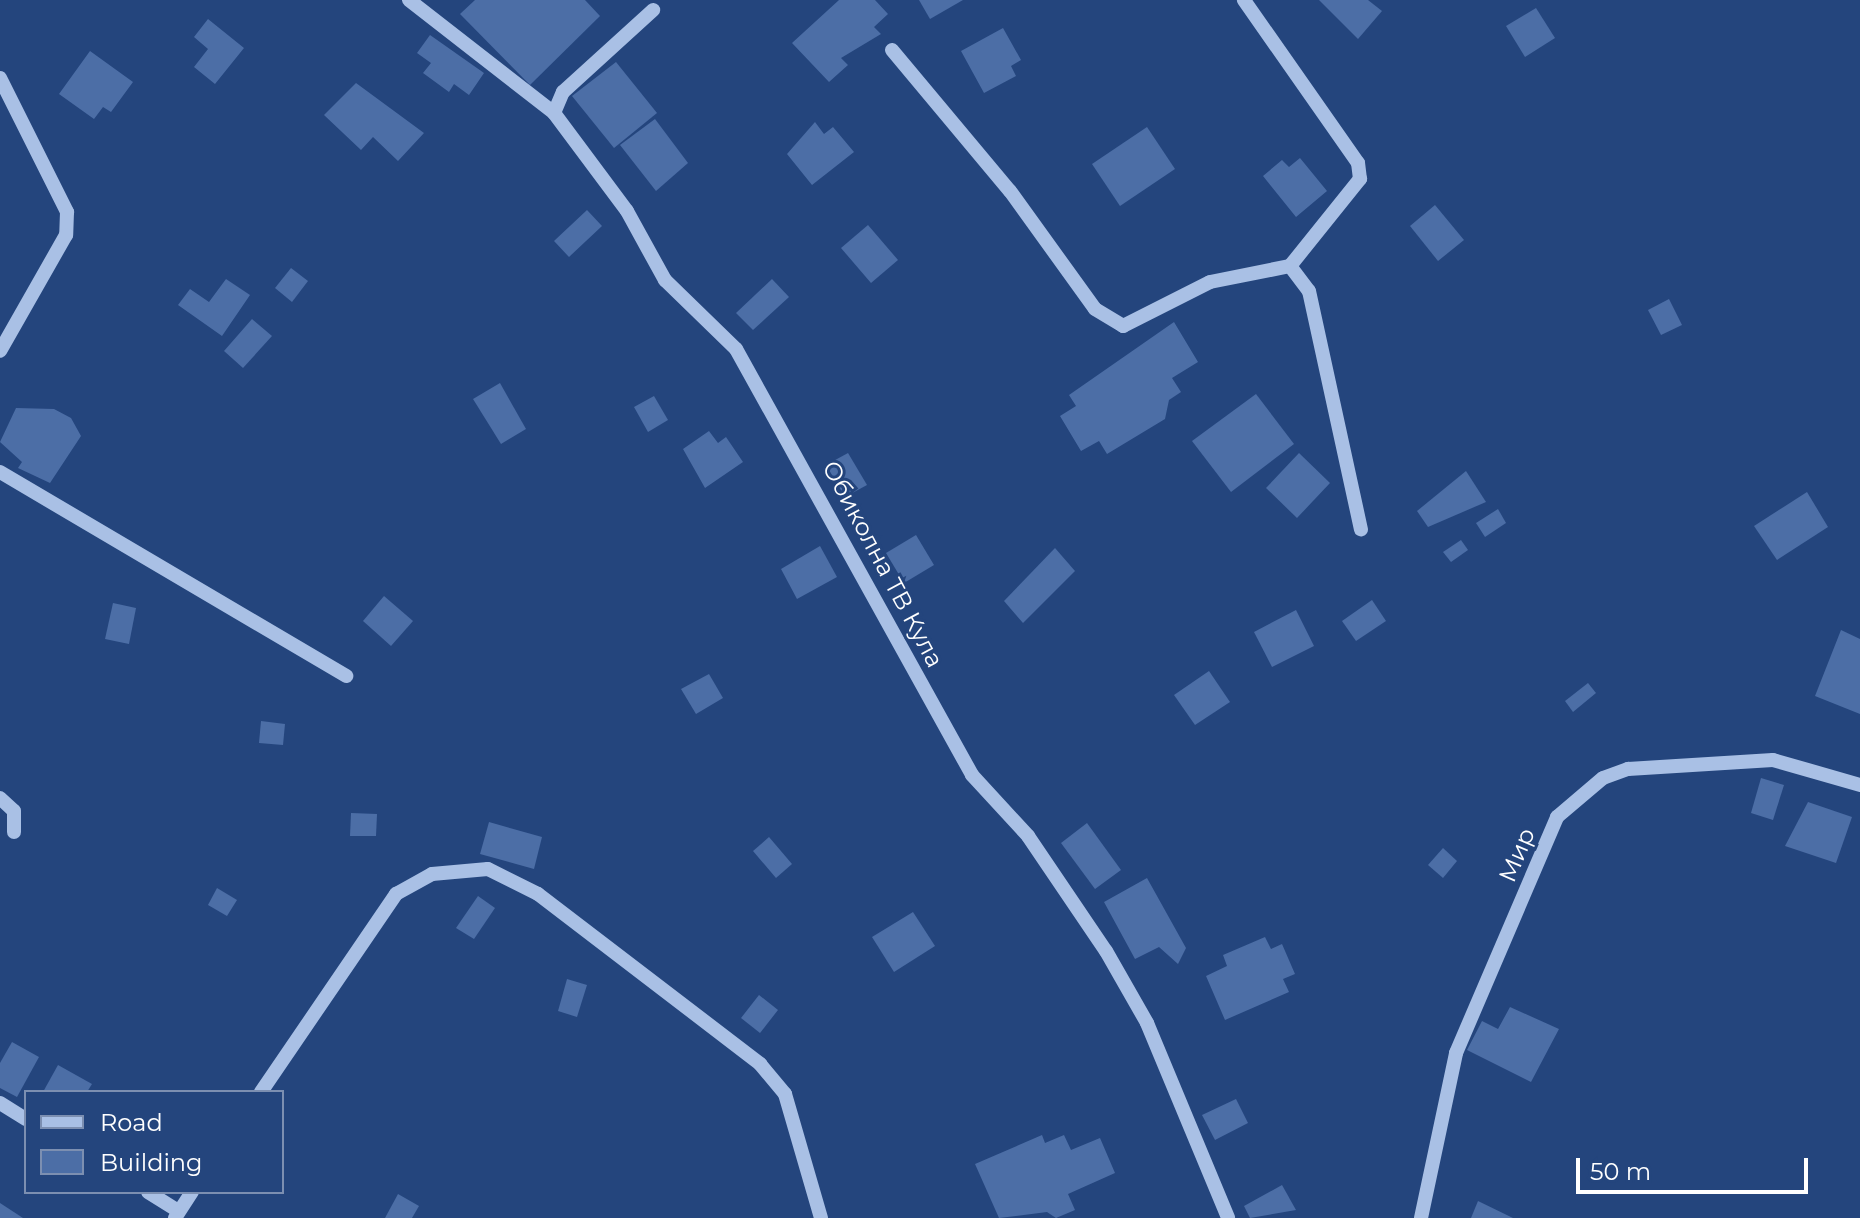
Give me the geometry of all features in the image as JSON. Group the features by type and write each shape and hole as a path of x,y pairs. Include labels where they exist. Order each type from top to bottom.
{"street":[{"name":"Обиколна ТВ Кула","path":"409,0 554,113 627,211 665,280 736,349 972,775 1028,836 1106,951 1147,1023 1228,1218"},
{"path":"892,50 1107,321 1123,326 1210,282 1290,266 1354,195 1358,163 1244,0"},
{"path":"554,113 563,92 653,10"},
{"path":"0,78 67,212 66,235 0,351"},
{"path":"1290,266 1309,291 1361,529"},
{"path":"0,472 346,676"},
{"name":"Мир","path":"1421,1218 1456,1053 1557,817 1603,778 1628,769 1773,760 1860,785"},
{"path":"0,798 14,811 14,832"},
{"path":"262,1090 396,894 432,874 488,869 538,894 760,1064 785,1094 821,1218"},
{"path":"0,1103 24,1118"},
{"path":"151,1194 177,1214 191,1194"}],"building":[{"path":"475,0 585,0 600,16 530,85 460,14"},
{"path":"839,0 875,0 888,14 874,27 881,34 841,58 848,65 829,82 792,43"},
{"path":"919,0 963,0 930,19"},
{"path":"1319,0 1368,0 1382,11 1358,39"},
{"path":"1536,8 1555,38 1525,57 1506,26"},
{"path":"208,19 244,48 215,84 194,67 208,49 194,37"},
{"path":"1003,28 1021,60 1011,66 1016,76 984,93 961,51"},
{"path":"430,35 484,73 469,95 454,84 449,92 423,73 431,63 417,53"},
{"path":"90,51 133,82 111,112 103,107 94,119 59,94"},
{"path":"616,62 657,113 614,148 572,96"},
{"path":"356,83 424,133 398,161 373,137 361,150 324,115"},
{"path":"655,119 688,163 656,191 620,145"},
{"path":"815,122 824,134 833,127 854,152 812,185 787,154"},
{"path":"1147,127 1175,169 1120,206 1092,164"},
{"path":"1300,158 1327,191 1296,217 1263,176 1282,160 1289,167"},
{"path":"1435,205 1464,240 1438,261 1410,226"},
{"path":"587,210 602,226 569,257 554,241"},
{"path":"868,225 898,260 871,283 841,248"},
{"path":"291,268 308,281 292,302 275,288"},
{"path":"226,279 250,295 222,336 178,305 190,289 209,302"},
{"path":"772,279 789,297 753,330 736,313"},
{"path":"1669,299 1682,325 1661,335 1648,310"},
{"path":"252,319 272,336 243,368 224,351"},
{"path":"1174,322 1198,362 1172,378 1181,392 1169,400 1165,419 1107,454 1099,441 1081,451 1060,416 1076,406 1069,395"},
{"path":"500,383 526,429 501,444 473,399"},
{"path":"1256,394 1294,444 1231,492 1192,441"},
{"path":"654,396 668,420 648,432 634,407"},
{"path":"16,408 54,409 71,418 81,436 50,483 18,468 22,462 0,442"},
{"path":"709,431 718,443 726,437 743,462 705,488 683,449"},
{"path":"848,453 867,485 845,497 826,465"},
{"path":"1299,453 1330,483 1297,518 1266,488"},
{"path":"1466,471 1486,502 1428,527 1417,511"},
{"path":"1807,492 1828,527 1777,560 1754,526"},
{"path":"1498,509 1506,523 1485,537 1476,523"},
{"path":"916,535 934,565 904,583 886,553"},
{"path":"1461,540 1468,550 1451,562 1443,552"},
{"path":"820,546 837,577 797,599 781,569"},
{"path":"1055,548 1075,571 1023,623 1004,601"},
{"path":"384,596 413,621 391,646 363,621"},
{"path":"1372,600 1386,621 1356,641 1342,621"},
{"path":"113,603 136,608 129,644 105,639"},
{"path":"1296,610 1314,646 1272,667 1254,632"},
{"path":"1841,630 1860,639 1860,714 1815,696"},
{"path":"1209,671 1230,702 1195,725 1174,695"},
{"path":"709,674 723,698 696,714 681,689"},
{"path":"1588,683 1596,693 1573,712 1565,701"},
{"path":"261,721 285,724 283,745 259,743"},
{"path":"1761,778 1784,785 1773,820 1751,813"},
{"path":"1808,802 1852,817 1836,863 1785,846"},
{"path":"351,813 377,814 376,836 350,836"},
{"path":"489,822 542,837 534,869 480,854"},
{"path":"1087,823 1121,870 1095,889 1061,843"},
{"path":"769,837 792,864 776,878 753,851"},
{"path":"1443,848 1457,861 1443,878 1428,865"},
{"path":"1147,878 1186,948 1178,964 1159,947 1135,959 1104,902"},
{"path":"217,888 237,900 227,916 208,905"},
{"path":"478,896 495,908 474,939 456,928"},
{"path":"913,912 935,946 894,972 872,937"},
{"path":"1265,937 1271,949 1282,944 1295,974 1283,979 1289,992 1225,1020 1206,976 1227,966 1223,955"},
{"path":"567,979 587,985 577,1017 558,1011"},
{"path":"759,995 778,1010 760,1033 741,1018"},
{"path":"1510,1007 1559,1029 1531,1082 1467,1050 1482,1021 1498,1029"},
{"path":"12,1042 39,1057 17,1097 0,1088 0,1063"},
{"path":"58,1065 92,1084 88,1090 44,1090"},
{"path":"1236,1099 1248,1123 1215,1140 1202,1115"},
{"path":"1042,1135 1045,1143 1064,1135 1071,1150 1100,1138 1115,1173 1068,1194 1075,1210 1056,1218 1047,1212 999,1218 975,1164"},
{"path":"1282,1185 1296,1210 1250,1218 1244,1206"},
{"path":"398,1194 419,1206 412,1218 385,1218"},
{"path":"1478,1201 1513,1218 1471,1218"},
{"path":"0,1203 23,1218 0,1218"}]}
